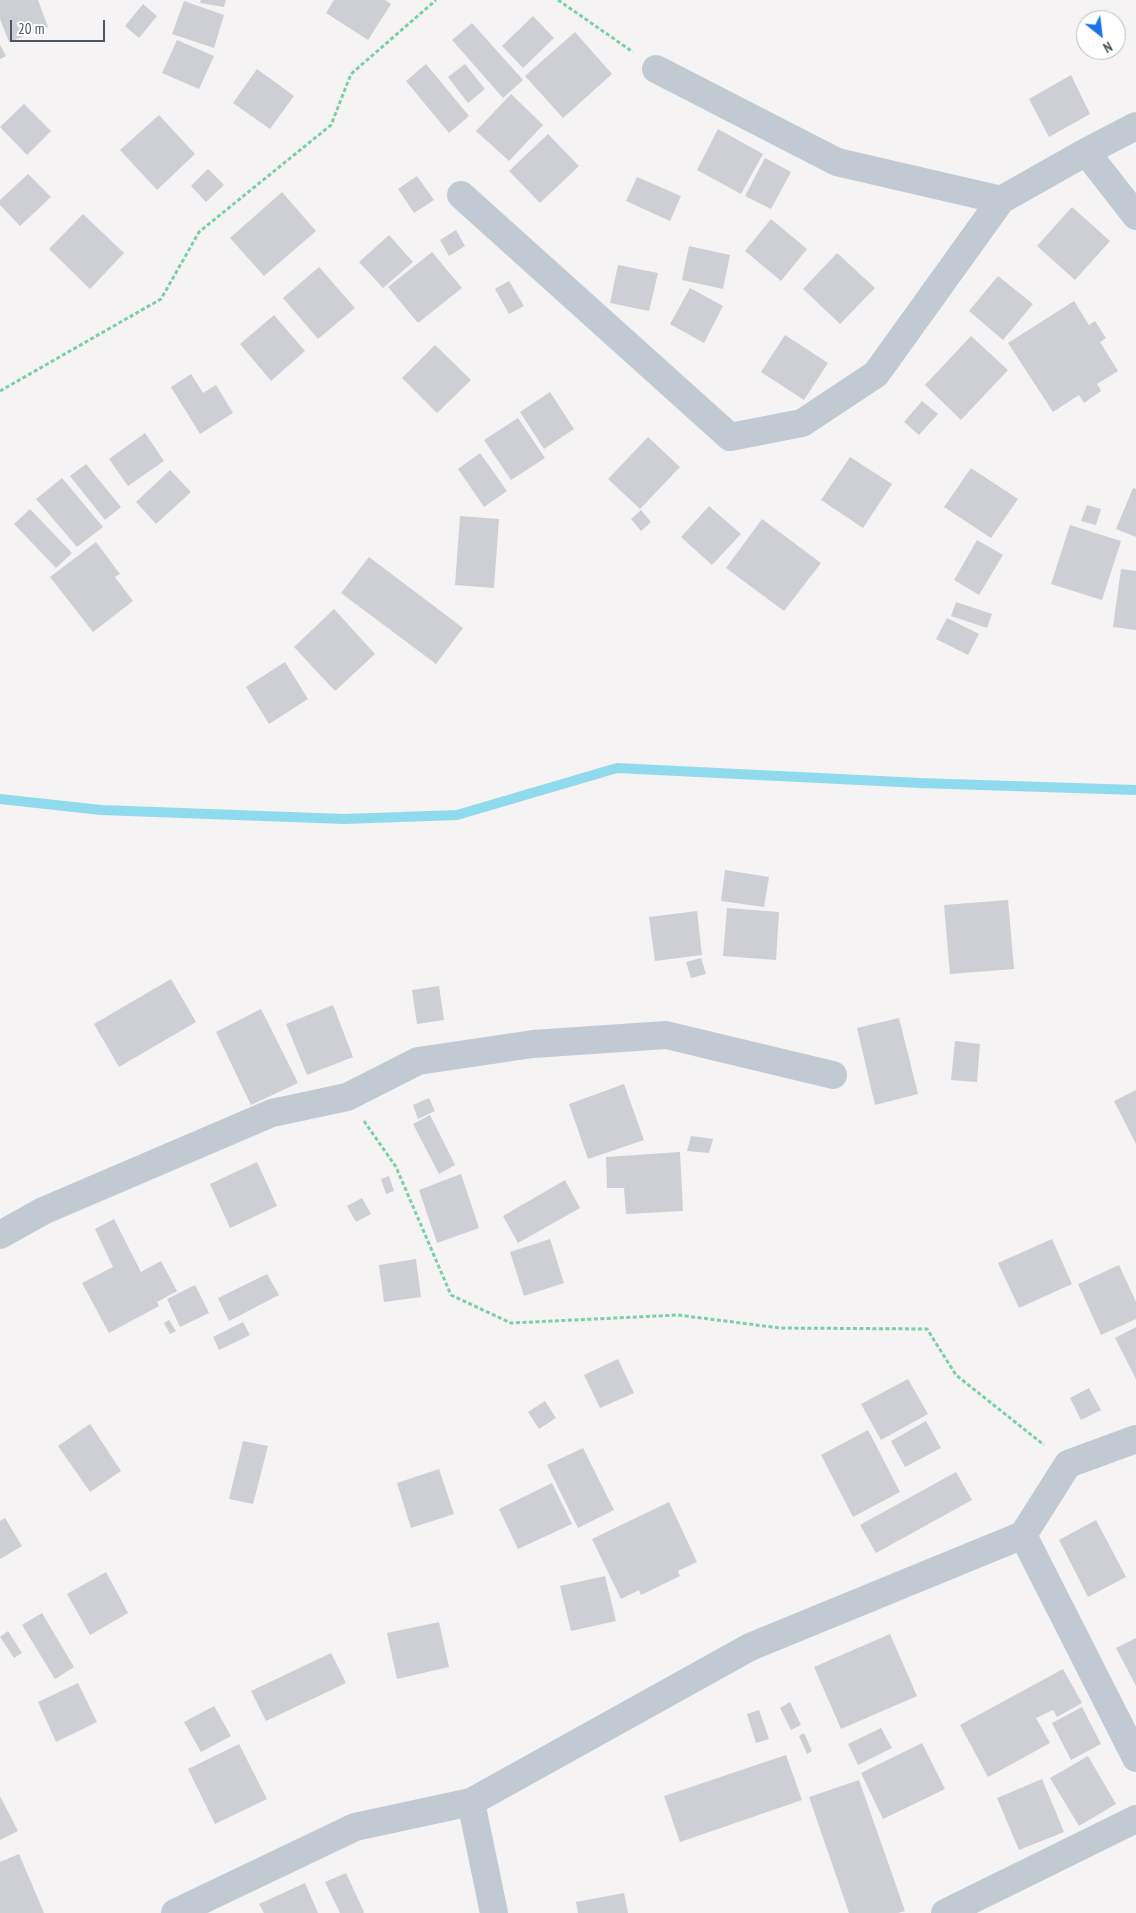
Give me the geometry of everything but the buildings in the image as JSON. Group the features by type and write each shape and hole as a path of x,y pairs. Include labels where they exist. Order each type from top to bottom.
{"street":[{"path":"656,68 837,162 1001,200"},
{"path":"461,195 730,437 802,423 876,374 1001,200 1136,126"},
{"path":"1086,152 1136,216"},
{"path":"0,1235 43,1211 272,1113 347,1097 418,1061 533,1044 666,1035 833,1075"},
{"path":"175,1913 355,1827 470,1802 750,1647 1023,1536 1068,1464 1136,1439"},
{"path":"1023,1536 1136,1758"},
{"path":"470,1802 494,1913"},
{"path":"945,1913 1136,1819"}],"path":[{"path":"0,391 161,298 199,232 332,125 351,74 436,0"},
{"path":"558,0 656,68"},
{"path":"347,1097 396,1167 451,1295 511,1323 678,1315 780,1328 928,1329 956,1375 1068,1464"}],"waterway":[{"path":"0,799 101,810 344,819 457,815 617,768 920,783 1136,790"}]}
